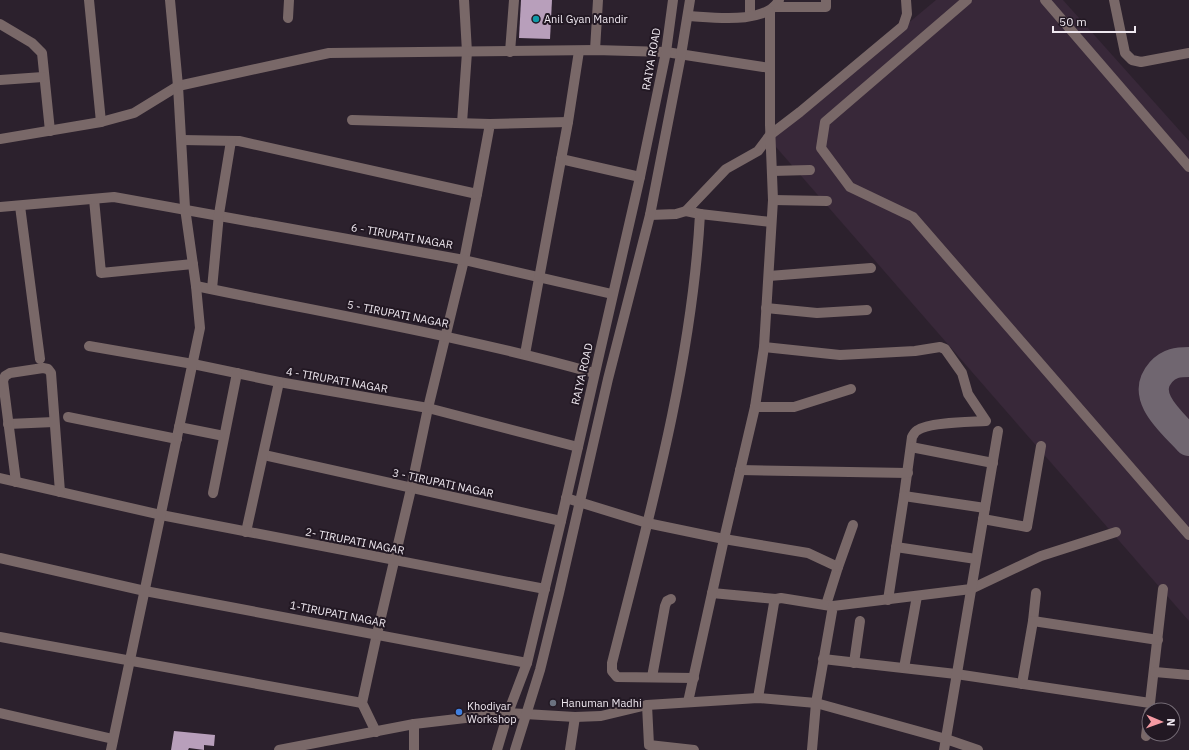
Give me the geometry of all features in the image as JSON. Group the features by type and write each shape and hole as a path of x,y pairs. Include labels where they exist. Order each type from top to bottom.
{"street":[{"path":"89,0 101,122"},
{"path":"111,750 200,328 196,286 185,208 182,140 170,0"},
{"path":"288,18 289,0"},
{"path":"462,123 467,52 464,0"},
{"path":"510,52 514,0"},
{"path":"595,50 598,0"},
{"name":"RAIYA ROAD","path":"497,750 508,713 527,662 561,521 640,177 666,52 673,0"},
{"path":"514,750 526,714 555,608 608,379 650,215 681,55 690,0"},
{"path":"750,0 750,16"},
{"path":"688,16 726,18 750,16 774,6 826,7 826,0"},
{"path":"686,211 726,169 758,151 770,135 800,112 903,26 907,14 906,0"},
{"path":"967,0 825,122 821,148 850,187 913,217 1189,535"},
{"path":"1045,0 1189,167"},
{"path":"1114,0 1125,53 1132,60 1141,62 1189,53"},
{"path":"688,702 755,406 764,347 773,200 770,135 770,68 774,6"},
{"path":"0,24 39,48 42,53 50,131"},
{"path":"0,139 101,122 134,113 178,86 328,53 595,50 666,52 770,68"},
{"path":"525,354 568,122 579,51"},
{"path":"0,80 44,77"},
{"path":"352,120 490,124 568,122"},
{"path":"376,732 362,703 376,634 411,489 428,408 464,260 490,124"},
{"path":"182,140 240,141 477,194"},
{"path":"212,289 219,214 231,141"},
{"path":"561,159 640,177"},
{"path":"772,171 810,170"},
{"name":"6 - TIRUPATI NAGAR","path":"0,207 114,197 219,214 464,260 612,294"},
{"path":"94,199 101,273 193,264"},
{"path":"773,200 827,201"},
{"path":"20,206 40,359"},
{"path":"650,215 676,214 686,211 771,222"},
{"path":"694,678 617,676 612,671 612,663 647,523 676,391 698,260 700,214"},
{"path":"769,276 871,268"},
{"name":"5 - TIRUPATI NAGAR","path":"196,286 446,336 525,354 594,373"},
{"path":"766,308 817,313 867,310"},
{"name":"4 - TIRUPATI NAGAR","path":"89,346 193,364 279,382 428,408 578,447"},
{"path":"764,347 840,355 915,352 940,347 945,349 962,373 968,394 986,421 933,425 919,428 912,437 908,473 888,600"},
{"path":"16,482 3,381 5,376 10,373 43,368 48,369 51,373 60,492"},
{"path":"213,493 237,373"},
{"path":"246,532 279,382"},
{"path":"755,406 794,407 851,389"},
{"path":"68,417 177,439"},
{"path":"8,424 54,422"},
{"path":"179,427 224,436"},
{"path":"944,750 998,431"},
{"path":"983,518 1027,527 1041,446"},
{"path":"911,447 993,463"},
{"name":"3 - TIRUPATI NAGAR","path":"264,455 411,489 561,521"},
{"path":"740,470 908,473"},
{"name":"2- TIRUPATI NAGAR","path":"0,478 161,515 394,562 545,589"},
{"path":"904,496 985,508"},
{"path":"566,498 580,501 647,523 724,539 808,553 838,567"},
{"path":"812,750 816,703 829,606 838,567 853,525"},
{"path":"712,593 776,599 780,598 829,606 971,589 1041,556 1116,532"},
{"path":"896,547 976,559"},
{"name":"1-TIRUPATI NAGAR","path":"0,558 145,591 527,662"},
{"path":"1151,702 1163,589"},
{"path":"1022,684 1033,621 1036,593"},
{"path":"904,668 917,596"},
{"path":"652,677 665,606 667,601 671,599"},
{"path":"758,698 774,603 776,599"},
{"path":"854,663 860,621"},
{"path":"1033,621 1158,640"},
{"path":"0,637 130,662 362,703"},
{"path":"823,659 956,674 1022,684 1141,706"},
{"path":"1155,672 1189,675"},
{"path":"279,750 414,724 508,713 575,717 600,716 648,705 758,698 816,703 946,738 978,750"},
{"path":"648,705 649,747 694,750"},
{"path":"0,713 113,739"},
{"path":"570,750 575,717"},
{"path":"414,724 414,750"}],"shaded area":[{"path":"936,0 1063,0 1189,141 1189,621 769,139"}],"building":[{"name":"Anil Gyan Mandir","path":"521,0 552,0 550,39 519,38"},
{"path":"174,731 215,735 214,746 204,745 204,750 189,748 188,750 171,750"}],"taxiway":[{"path":"1189,362 1181,362 1164,369 1155,381 1154,391 1156,400 1167,418 1189,441"}],"place":[{"name":"Anil Gyan Mandir","path":"536,19"},
{"name":"Hanuman Madhi","path":"553,703"},
{"name":"Khodiyar Workshop","path":"459,712"}]}
